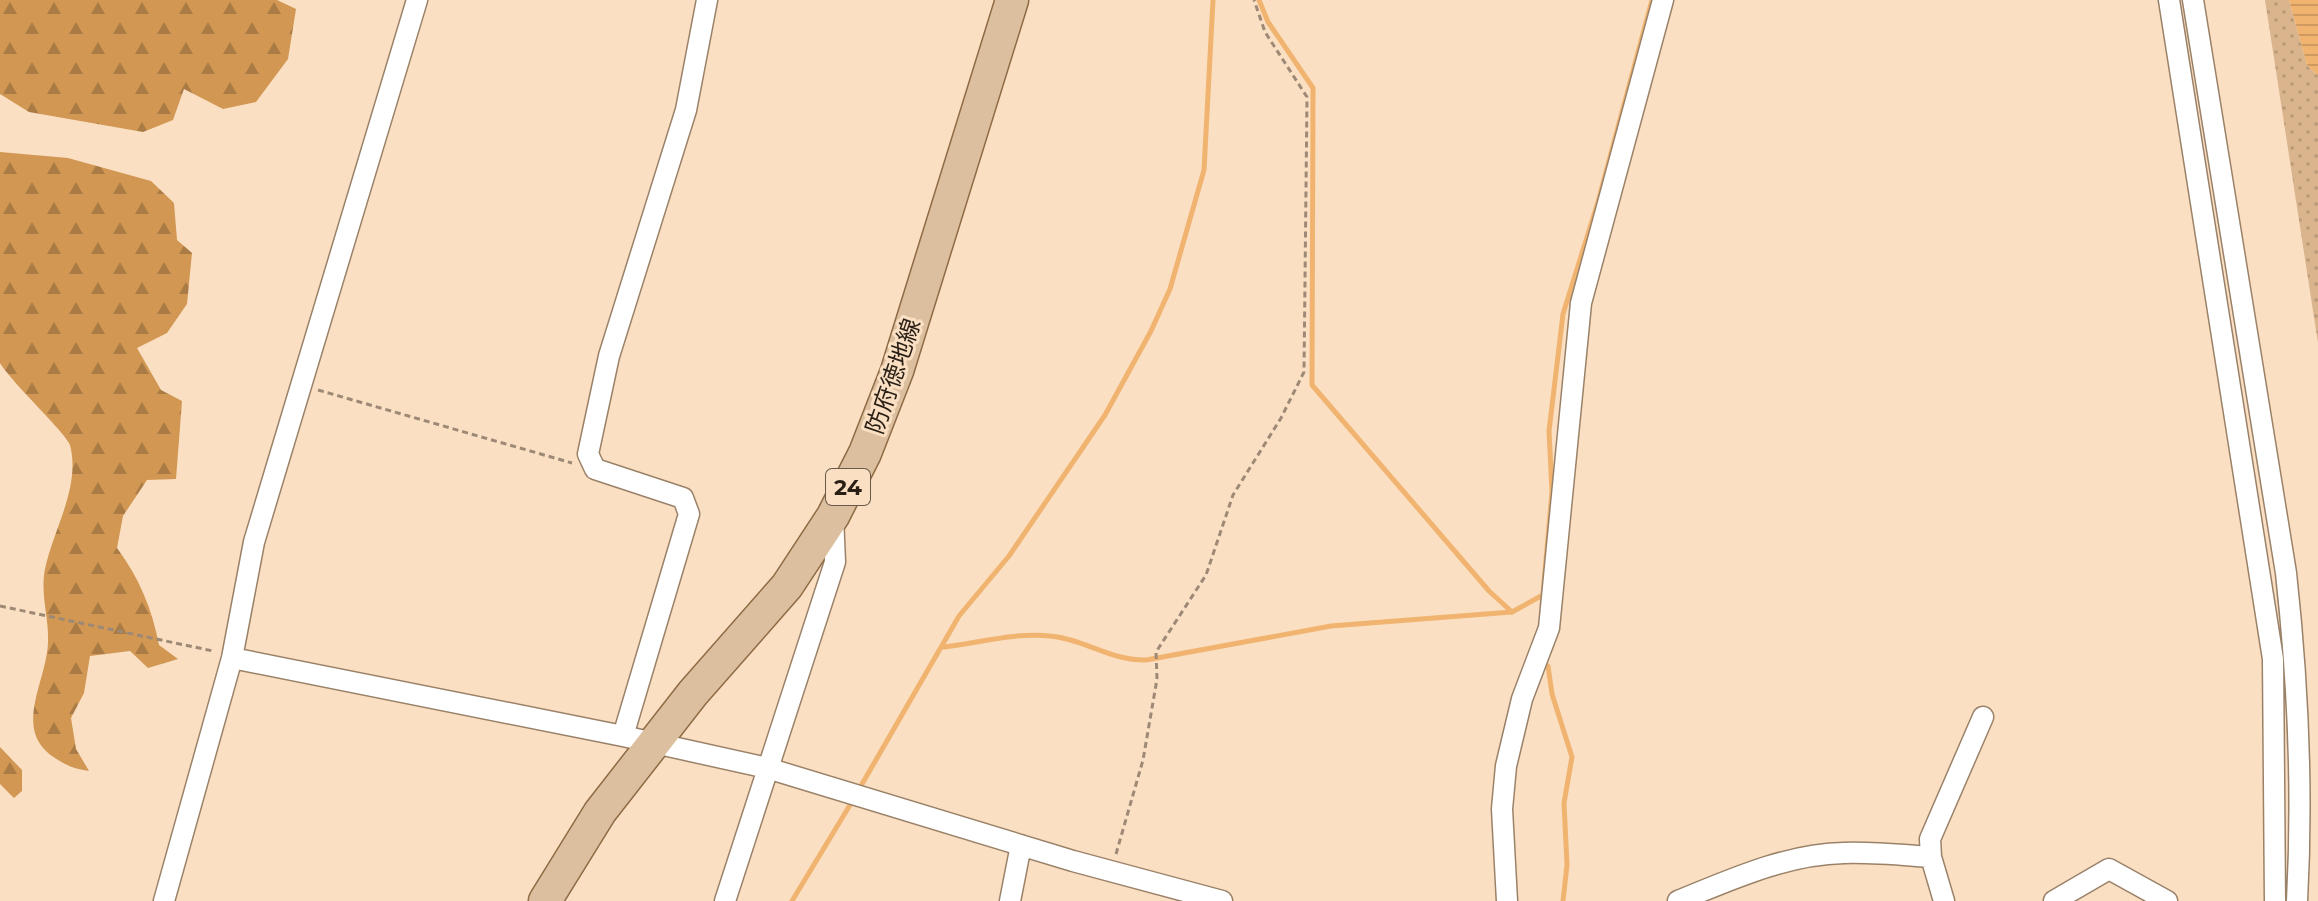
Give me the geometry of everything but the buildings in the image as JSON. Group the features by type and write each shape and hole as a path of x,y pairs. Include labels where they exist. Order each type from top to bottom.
{"main road":[{"name":"防府徳地線","path":"545,901 600,812 638,739 787,586 833,516 865,453 897,371 1010,1"}],"street":[{"path":"164,901 232,658 254,542 299,384 417,0"},
{"path":"638,739 689,514 683,498 595,469 588,454 609,356 686,110 707,0"},
{"path":"1507,901 1502,809 1506,766 1522,699 1549,628 1581,303 1663,0"},
{"path":"2169,0 2273,659 2275,901"},
{"path":"2193,0 2288,588 2294,651 2300,799 2297,901"},
{"path":"725,901 835,562 833,516"},
{"path":"232,658 638,739 767,768 1021,845 1222,901"},
{"path":"1944,901 1931,857 1930,839 1983,717"},
{"path":"1010,901 1021,845"},
{"path":"1678,901 1739,876 1798,859 1843,853 1931,857"},
{"path":"2054,901 2109,869 2167,901"}],"path":[{"path":"1111,871 1143,760 1157,679 1156,652 1206,575 1233,495 1281,418 1304,372 1307,97 1265,32 1254,0"},
{"path":"299,384 579,465 592,463"},
{"path":"0,606 170,641 232,658"}],"shaded area":[{"path":"2265,0 2289,0 2307,65 2318,76 2318,343"},
{"path":"2289,0 2318,0 2318,76 2307,65"}],"green space":[{"path":"0,0 277,0 296,9 288,59 256,102 223,109 184,89 173,120 143,132 29,112 0,94"},
{"path":"0,152 68,158 151,181 174,203 177,240 192,253 187,304 167,333 137,348 161,390 182,401 176,479 147,480 123,516 117,548 144,594 159,645 178,659 148,668 130,651 90,656 84,693 71,718 76,749 89,771 71,767 55,758 42,747 35,734 35,704 48,642 45,569 69,492 72,461 67,439 0,363"},
{"path":"0,747 22,770 22,791 14,798 0,784"}],"waterway":[{"path":"858,791 959,616 1009,556 1105,415 1170,289 1204,170 1213,0"},
{"path":"1259,0 1268,22 1313,88 1312,385 1489,591 1512,612"},
{"path":"1542,605 1552,492 1549,431 1563,314 1598,202 1652,0"},
{"path":"944,647 1037,635 1062,638 1121,657 1146,660 1331,626 1512,612 1541,596"},
{"path":"1548,666 1552,694 1572,757 1564,803 1567,865 1563,901"},
{"path":"792,901 853,800"}]}
